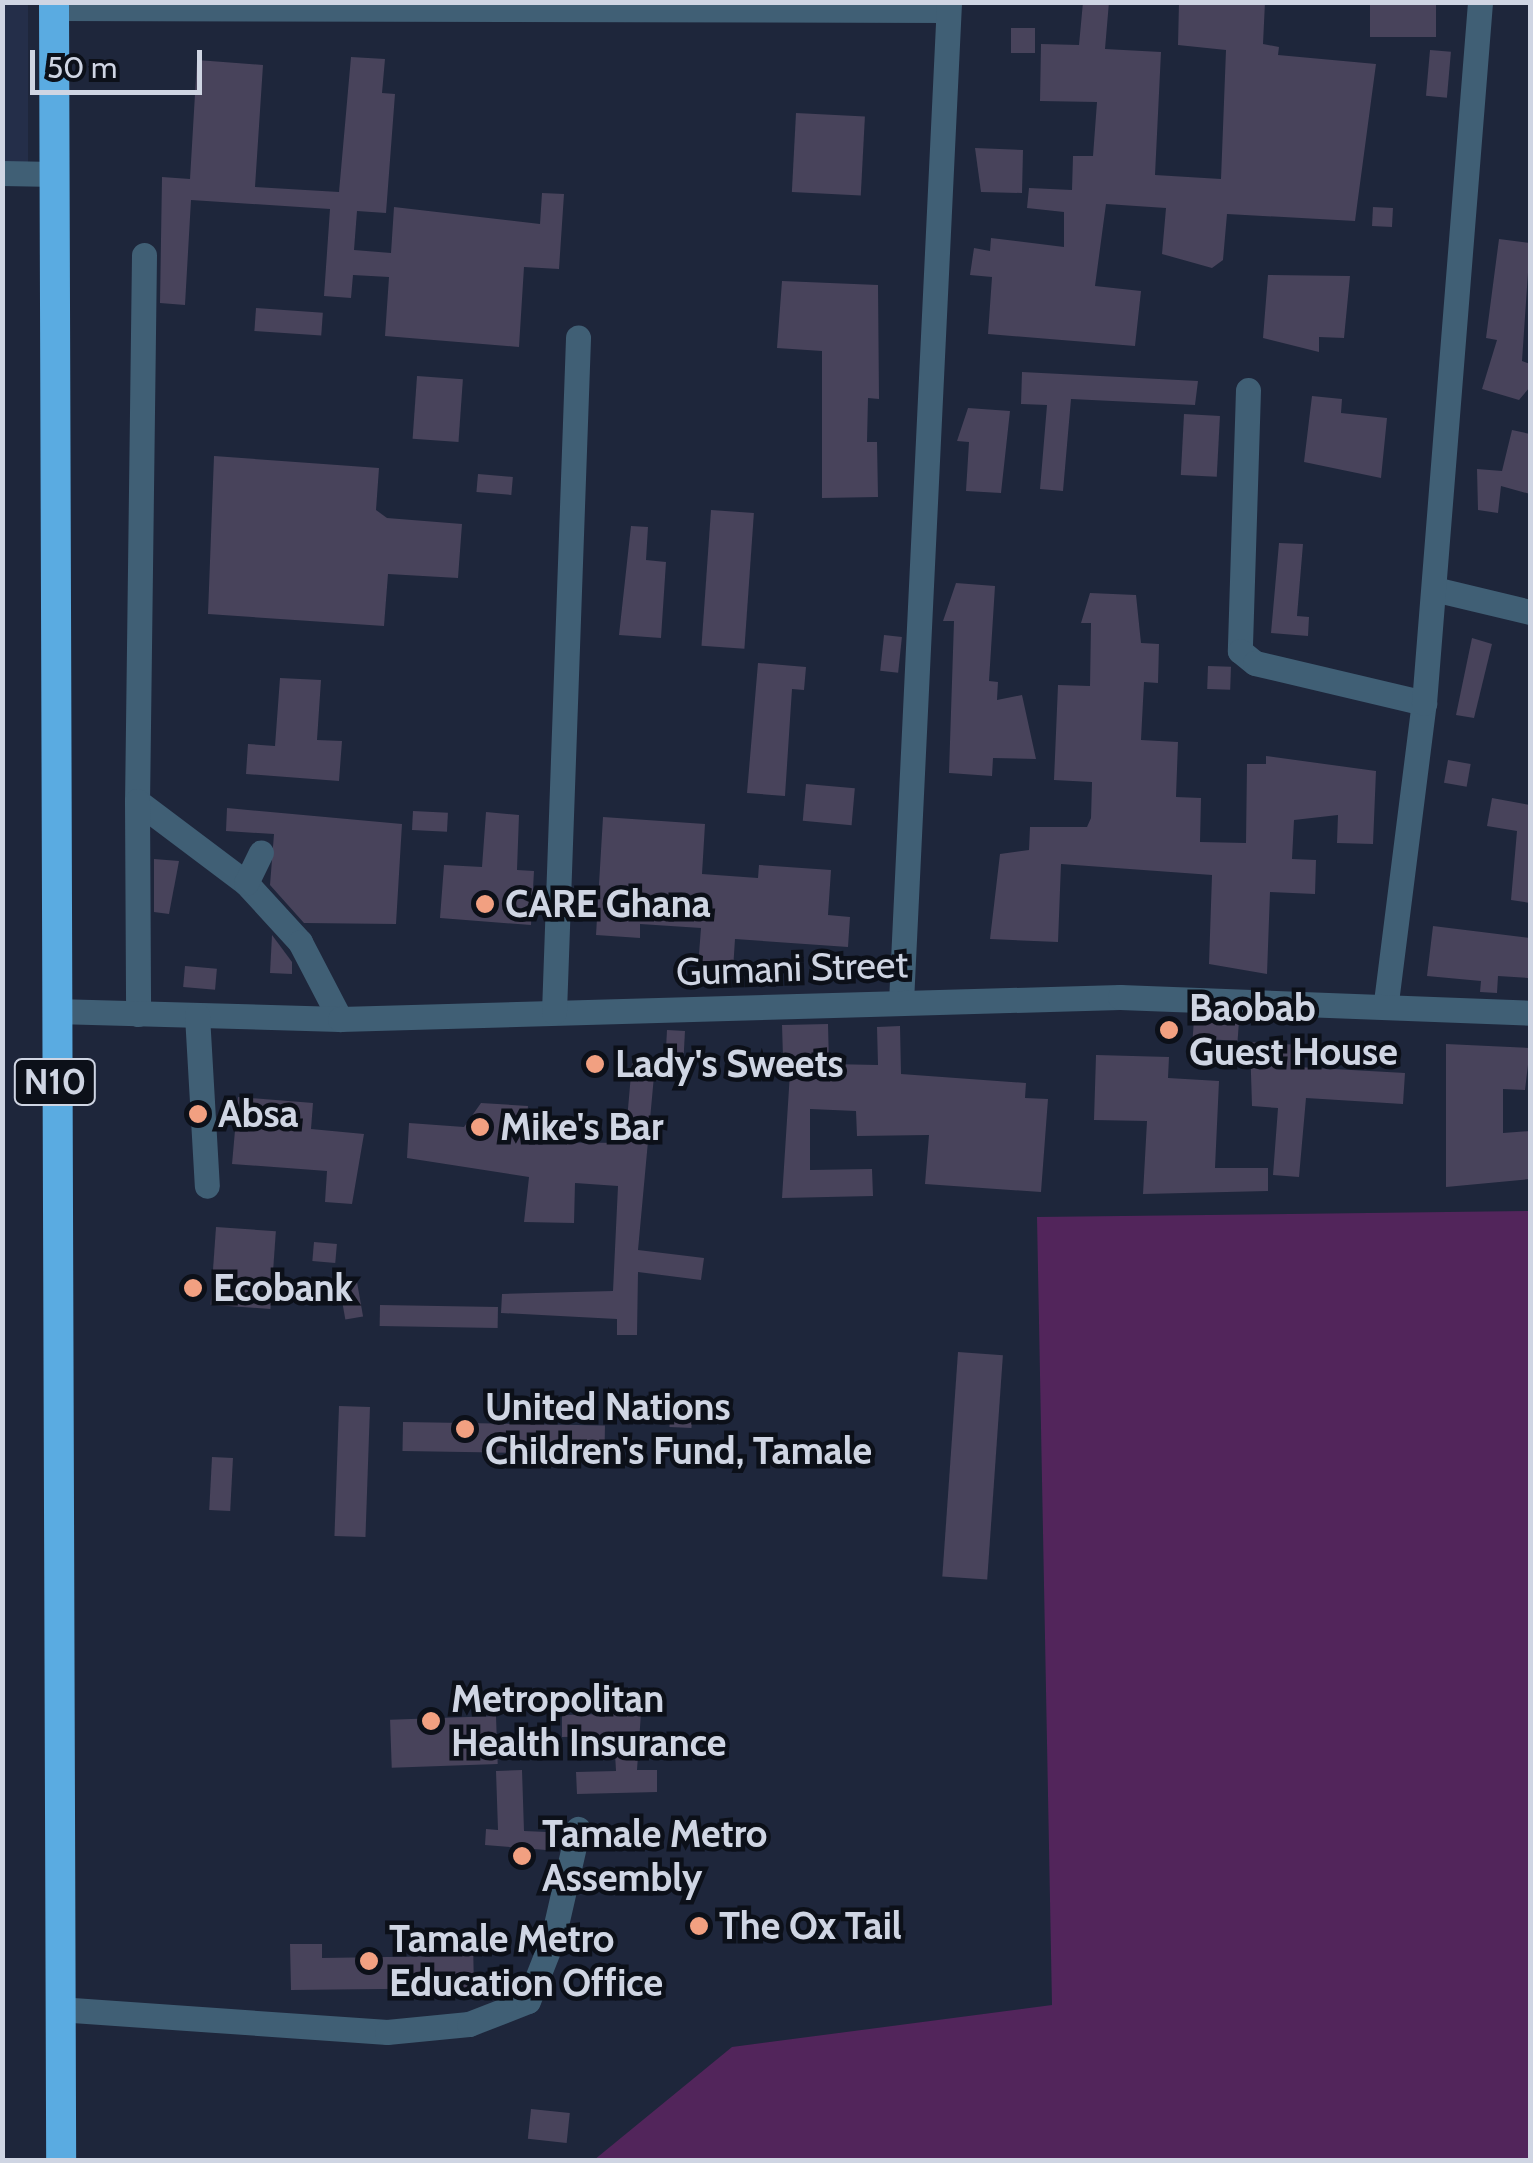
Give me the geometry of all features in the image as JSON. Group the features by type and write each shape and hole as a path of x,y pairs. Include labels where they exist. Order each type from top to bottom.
{"highway":[{"name":"N10","path":"54,6 61,2160"}],"street":[{"path":"1386,1002 1424,703 1480,2"},
{"path":"54,6 948,6 901,1002"},
{"path":"2,173 54,174"},
{"path":"138,1014 136,801 144,254"},
{"path":"554,1012 578,338"},
{"path":"1248,390 1240,652 1255,663 1424,703"},
{"path":"1434,589 1530,612"},
{"path":"136,801 246,883 300,942 340,1019"},
{"path":"246,883 260,852"},
{"name":"Gumani Street","path":"55,1011 340,1019 901,1002 1386,1002 1530,1013"},
{"path":"197,1015 207,1186"},
{"path":"58,2009 387,2032 469,2024 528,2001 554,1938 578,1829"}],"shaded area":[{"path":"3,3 28,3 28,164 3,164"},
{"path":"1530,1211 1530,2160 594,2160 732,2047 1052,2005 1037,1217"}],"building":[{"path":"1083,2 1109,2 1105,49 1161,52 1155,175 1221,179 1226,50 1178,45 1179,2 1265,2 1263,44 1279,47 1278,55 1376,64 1355,221 1227,214 1223,260 1212,268 1162,254 1166,208 1106,204 1095,286 1141,291 1135,346 988,334 992,277 970,275 974,248 990,251 991,238 1064,247 1064,212 1027,208 1029,188 1072,190 1073,156 1093,156 1097,102 1040,101 1041,44 1079,45"},
{"path":"1370,2 1436,2 1436,37 1370,37"},
{"path":"1011,28 1035,28 1035,53 1011,53"},
{"path":"1430,50 1451,52 1447,98 1426,96"},
{"path":"351,57 385,59 382,93 395,94 386,213 357,211 354,250 391,253 394,207 540,224 542,193 564,194 559,269 524,267 519,347 385,336 389,277 353,275 351,298 324,296 330,209 191,200 185,305 160,303 162,177 190,179 197,60 263,65 255,187 339,192"},
{"path":"796,113 865,117 861,196 792,192"},
{"path":"975,148 1023,150 1022,193 981,192"},
{"path":"1373,207 1393,208 1392,227 1372,226"},
{"path":"1499,239 1530,243 1522,361 1530,364 1530,387 1519,400 1482,389 1497,340 1486,338"},
{"path":"1268,275 1350,276 1344,338 1319,337 1319,352 1263,338"},
{"path":"782,281 878,285 879,399 868,398 867,442 877,442 878,497 822,498 822,351 777,348"},
{"path":"256,308 323,313 321,336 254,331"},
{"path":"1022,372 1198,381 1195,405 1071,399 1063,491 1040,489 1047,405 1021,404"},
{"path":"417,376 463,379 458,442 413,439"},
{"path":"1312,396 1342,399 1341,413 1387,418 1381,478 1304,462"},
{"path":"968,408 1010,411 1001,493 966,491 969,442 957,441"},
{"path":"1184,414 1220,416 1217,477 1181,475"},
{"path":"1512,430 1530,434 1530,494 1501,486 1498,513 1478,510 1477,469 1502,471"},
{"path":"214,456 379,468 376,510 387,518 462,524 458,578 388,574 384,626 208,614"},
{"path":"478,474 513,477 511,495 476,492"},
{"path":"711,510 754,513 744,649 702,646"},
{"path":"631,526 648,527 646,560 666,562 661,638 619,635"},
{"path":"1279,543 1303,544 1297,616 1309,617 1308,636 1271,633"},
{"path":"956,583 995,586 989,681 998,682 997,700 1022,695 1036,759 993,758 992,776 949,773 954,621 943,621"},
{"path":"1090,593 1136,595 1141,643 1159,644 1158,683 1144,682 1141,740 1178,742 1176,797 1201,798 1200,842 1246,843 1247,764 1266,764 1266,756 1376,771 1373,844 1337,843 1338,815 1294,820 1292,859 1316,860 1315,894 1270,892 1267,974 1209,964 1212,875 1061,864 1058,942 990,939 1000,854 1029,850 1030,827 1087,827 1091,818 1092,782 1054,780 1058,685 1090,686 1091,623 1081,623"},
{"path":"884,635 902,637 898,673 880,671"},
{"path":"1472,638 1492,644 1474,718 1456,715"},
{"path":"758,663 806,667 804,690 792,689 785,796 747,793"},
{"path":"1208,666 1231,667 1230,690 1207,689"},
{"path":"280,678 321,680 317,740 342,741 339,781 246,774 248,744 275,746"},
{"path":"1448,760 1471,764 1467,787 1444,783"},
{"path":"806,784 855,788 852,825 803,821"},
{"path":"1492,798 1530,805 1530,903 1511,900 1517,831 1487,826"},
{"path":"227,808 402,824 396,924 304,923 270,885 274,834 226,831"},
{"path":"413,811 448,813 447,832 412,830"},
{"path":"486,812 519,815 517,870 534,871 531,925 440,918 444,865 482,867"},
{"path":"603,817 705,824 702,874 758,878 759,865 831,870 828,915 850,917 848,947 735,939 733,970 698,967 701,928 640,924 640,938 596,935"},
{"path":"154,859 179,861 169,914 154,912"},
{"path":"1433,926 1530,938 1528,978 1498,976 1497,993 1480,992 1481,981 1427,976"},
{"path":"272,935 292,962 292,974 270,973"},
{"path":"185,966 217,969 215,990 183,987"},
{"path":"1194,1019 1239,1022 1238,1041 1193,1038"},
{"path":"828,1024 829,1064 878,1065 877,1027 900,1026 901,1074 1026,1083 1025,1098 1048,1099 1041,1192 925,1184 929,1135 857,1136 856,1111 810,1109 810,1170 872,1169 873,1196 782,1198 791,1057 783,1058 782,1025"},
{"path":"667,1030 685,1031 684,1053 666,1052"},
{"path":"1250,1042 1300,1045 1298,1067 1405,1073 1403,1104 1306,1098 1299,1177 1273,1175 1278,1108 1252,1106"},
{"path":"1446,1044 1530,1048 1525,1090 1503,1089 1503,1133 1530,1131 1530,1179 1446,1187"},
{"path":"1096,1055 1169,1057 1168,1078 1219,1081 1215,1168 1268,1168 1268,1191 1143,1194 1147,1121 1094,1120"},
{"path":"632,1063 655,1065 638,1250 704,1258 701,1280 638,1272 637,1335 617,1335 617,1319 501,1313 502,1294 613,1291 618,1186 575,1183 574,1223 524,1222 529,1177 407,1158 409,1123 464,1127 481,1103 528,1106 525,1142 625,1143"},
{"path":"238,1097 313,1103 311,1129 364,1134 352,1204 325,1202 327,1171 232,1164"},
{"path":"216,1227 276,1231 270,1309 211,1305"},
{"path":"314,1242 337,1244 335,1263 312,1261"},
{"path":"357,1282 363,1316 345,1320 339,1285"},
{"path":"380,1305 498,1307 498,1328 380,1326"},
{"path":"958,1352 1003,1355 987,1580 942,1576"},
{"path":"671,1398 693,1399 691,1428 669,1427"},
{"path":"339,1406 370,1407 365,1537 334,1536"},
{"path":"403,1422 605,1426 604,1455 402,1451"},
{"path":"212,1457 233,1458 230,1511 209,1510"},
{"path":"641,1713 637,1770 657,1770 657,1792 577,1794 576,1772 616,1771 614,1736 562,1737 562,1715"},
{"path":"496,1716 498,1764 392,1768 390,1720"},
{"path":"522,1770 524,1831 547,1832 546,1850 485,1845 486,1829 498,1830 496,1771"},
{"path":"453,1942 473,1942 474,1988 291,1990 290,1944 322,1944 322,1958 454,1956"},
{"path":"531,2109 570,2113 567,2143 528,2139"}],"place":[{"name":"CARE Ghana","path":"485,904"},
{"name":"Baobab Guest House","path":"1169,1030"},
{"name":"Lady's Sweets","path":"595,1064"},
{"name":"Absa","path":"198,1114"},
{"name":"Mike's Bar","path":"480,1127"},
{"name":"Ecobank","path":"193,1288"},
{"name":"United Nations Children's Fund, Tamale","path":"465,1429"},
{"name":"Metropolitan Health Insurance","path":"431,1721"},
{"name":"Tamale Metro Assembly","path":"522,1856"},
{"name":"The Ox Tail","path":"699,1926"},
{"name":"Tamale Metro Education Office","path":"369,1961"}]}
